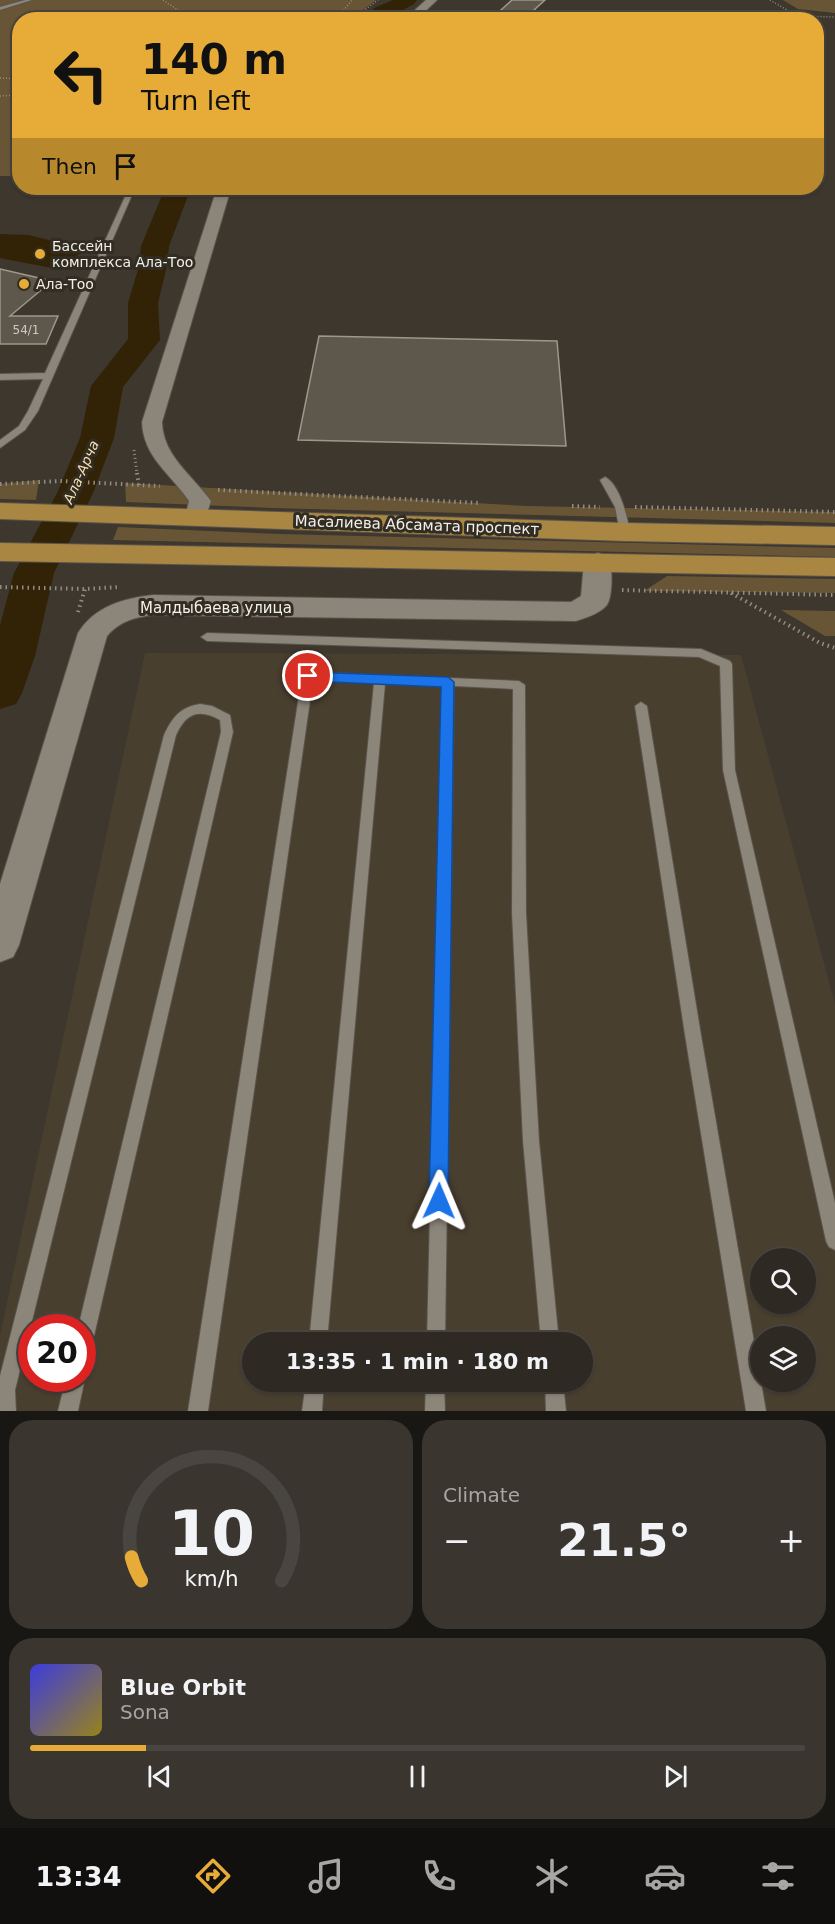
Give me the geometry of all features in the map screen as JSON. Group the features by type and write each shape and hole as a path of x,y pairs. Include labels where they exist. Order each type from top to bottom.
{"main road":[{"name":"Масалиева Абсамата проспект","path":"0,511 196,517 622,519 835,536"},
{"path":"0,552 835,567"}],"street":[{"path":"418,12 432,0"},
{"path":"196,517 200,501 193,488 160,454 151,435 152,422 222,195"},
{"name":"Малдыбаева улица","path":"0,945 93,633 100,623 123,610 154,605 576,611 595,601 598,562"}],"lane":[{"path":"0,9 30,0"},
{"path":"0,445 22,428 33,411 129,195"},
{"path":"0,377 49,375"},
{"path":"605,480 622,519"},
{"path":"207,637 701,653 726,664 729,770 835,1241"},
{"path":"198,1411 308,676 519,685 520,936 531,1141 549,1332"},
{"path":"319,1332 380,679"},
{"path":"436,1332 448,682"},
{"path":"641,706 756,1411"},
{"path":"25,1314 170,735 176,720 185,712 201,708 215,710 226,718 226,732 90,1314"},
{"path":"6,1411 6,1390 18,1342"},
{"path":"68,1411 73,1392"},
{"path":"312,1411 314,1392"},
{"path":"435,1392 435,1411"},
{"path":"555,1392 556,1411"}],"path":[{"path":"163,0 180,12"},
{"path":"342,12 352,0"},
{"path":"362,12 378,0"},
{"path":"770,0 790,12"},
{"path":"0,484 39,480 118,482 492,504"},
{"path":"562,506 622,519 835,512"},
{"path":"0,587 85,589 118,587"},
{"path":"81,603 85,589"},
{"path":"644,591 835,595"},
{"path":"730,593 820,643 835,648"}],"shaded area":[{"path":"0,0 376,0 360,12 12,12 12,176 0,176"},
{"path":"783,0 835,0 835,13 798,9"},
{"name":"Бассейн комплекса Ала-Тоо","path":"0,234 28,235 87,249 57,269 0,258"},
{"path":"39,480 36,500 0,499 0,484"},
{"path":"125,483 527,506 835,512 835,523 126,502"},
{"path":"118,527 280,534 835,548 835,557 113,540"},
{"path":"667,576 835,579 835,593 644,591"},
{"path":"781,610 835,611 835,636 825,636"},
{"path":"145,653 741,655 835,1004 835,1411 0,1411 0,1335"}],"building":[{"path":"512,0 545,0 532,12 499,12"},
{"path":"0,269 52,281 10,316 58,316 46,344 0,344"},
{"path":"319,336 557,341 566,446 298,440"}],"waterway":[{"name":"Ала-Арча","path":"381,12 408,0"},
{"name":"Ала-Арча","path":"0,693 13,656 34,573 75,493 97,438 107,386 144,340 143,303 153,266 155,246 175,195"}],"place":[{"name":"Бассейн комплекса Ала-Тоо","path":"40,254"},
{"name":"Ала-Тоо","path":"24,284"}],"route":[{"path":"308,676 448,682 439,1201"}]}
